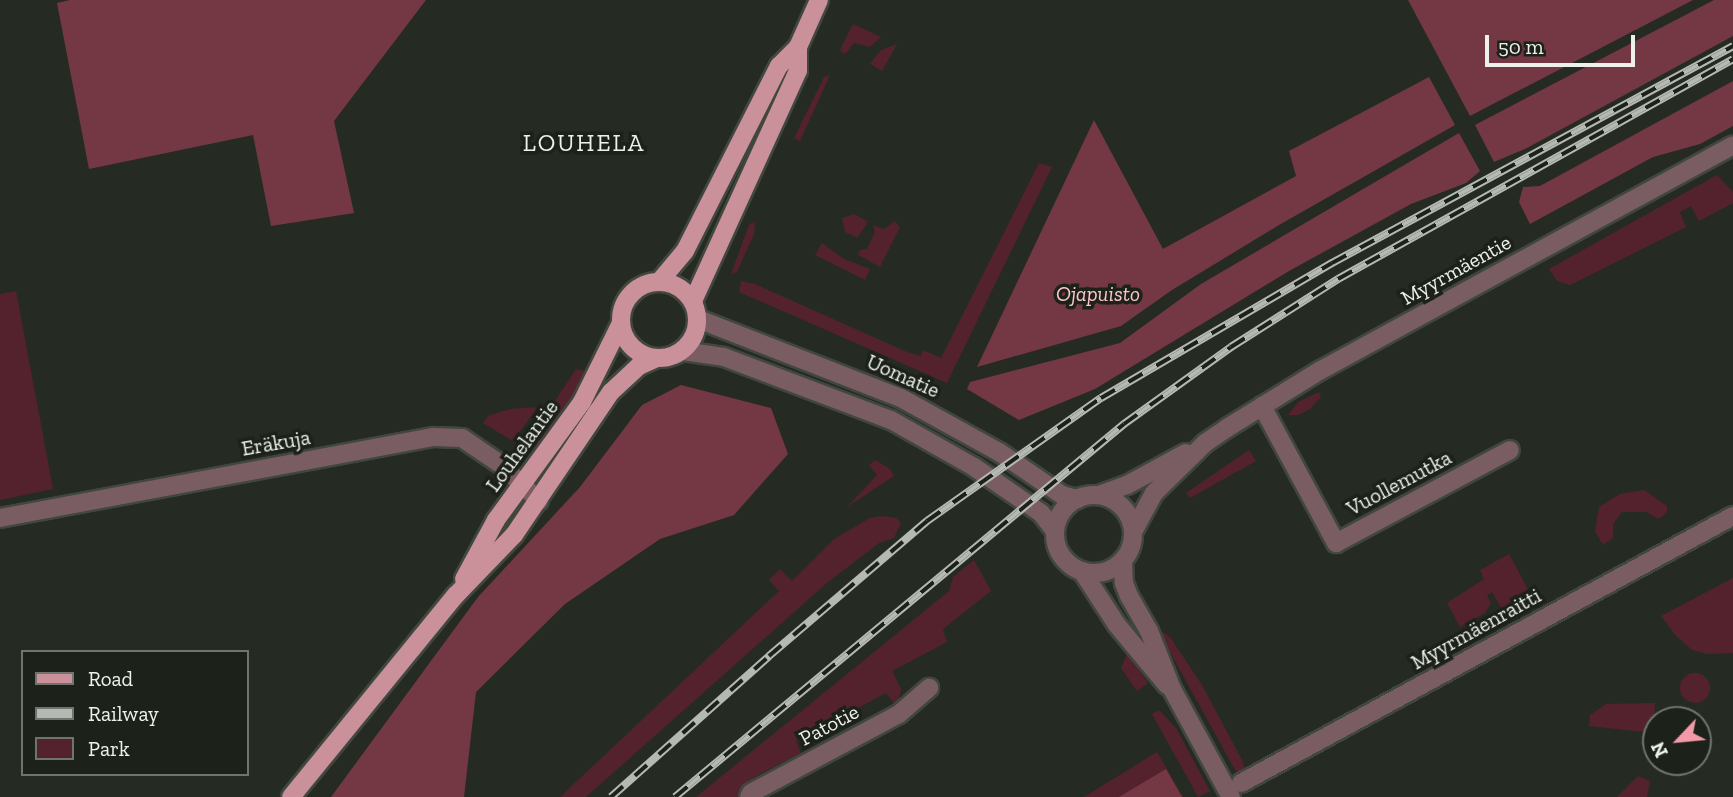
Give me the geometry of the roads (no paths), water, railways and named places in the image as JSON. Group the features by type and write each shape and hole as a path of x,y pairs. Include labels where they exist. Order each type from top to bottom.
{"main road":[{"path":"659,282 685,251 779,66 798,47 820,0"},
{"path":"695,310 680,288 659,282 647,284 629,296 622,308 621,323 632,348 655,359 668,358 682,351 695,335 695,310 798,71 798,47"},
{"name":"Louhelantie","path":"456,595 496,520 582,402 621,323"},
{"name":"Louhelantie","path":"291,797 456,595 514,535 611,392 639,366 655,359"}],"street":[{"name":"Myyrmäentie","path":"1099,495 1128,485 1205,443 1321,370 1733,145"},
{"name":"Uomatie","path":"695,310 901,398 999,452 1062,495 1077,499"},
{"path":"682,351 724,357 842,399 930,440 1041,513 1055,531 1062,556 1070,565 1082,571 1102,572 1123,560"},
{"name":"Vuollemutka","path":"1262,406 1336,543 1510,450"},
{"name":"Eräkuja","path":"0,518 434,437 462,438 503,466 539,501"},
{"name":"Myyrmäentie","path":"1133,532 1154,493 1205,443"},
{"path":"1055,531 1061,512 1077,499 1099,495 1122,507 1133,532 1123,560 1124,583 1129,596 1149,631 1172,689 1236,790"},
{"name":"Myyrmäenraitti","path":"1236,790 1733,516"},
{"path":"1082,571 1117,625 1157,676 1172,689"},
{"name":"Patotie","path":"749,797 751,793 899,714 929,688"}],"railway":[{"path":"611,797 769,656 927,521 1101,398 1332,263 1733,46"},
{"path":"675,797 1124,424 1231,347 1338,279 1733,59"}],"district":[{"name":"LOUHELA","path":"584,143"}],"park label":[{"name":"Ojapuisto","path":"1098,294"}]}
